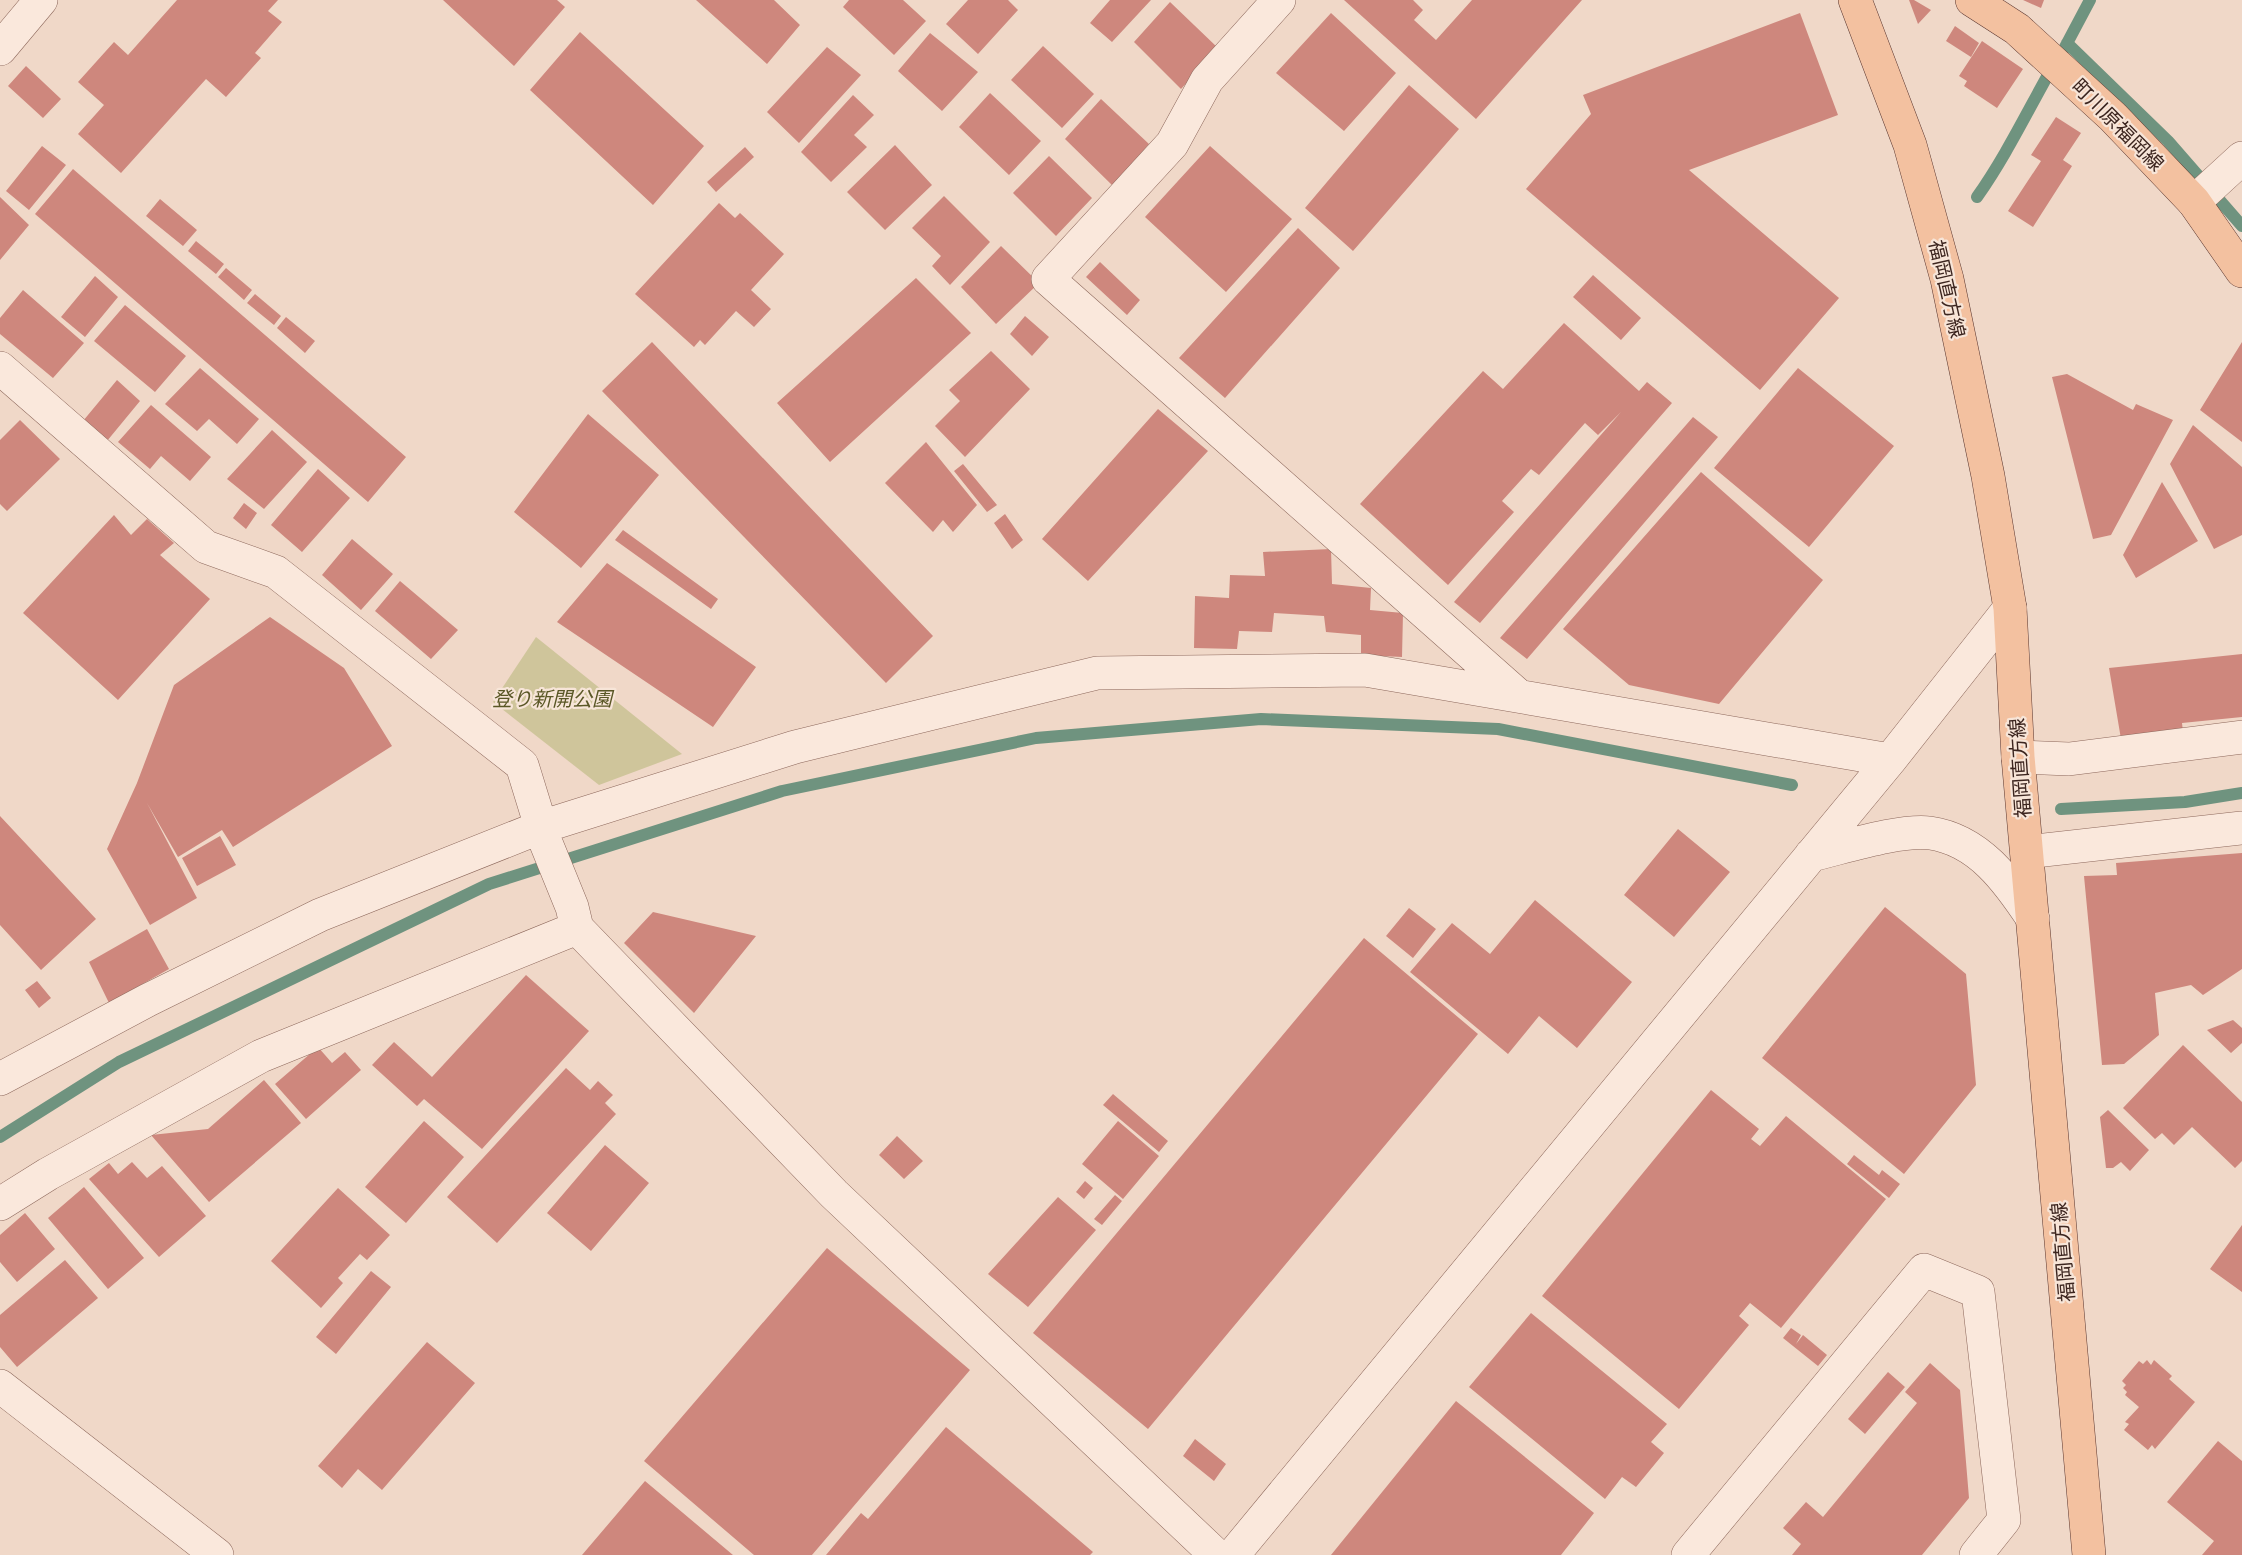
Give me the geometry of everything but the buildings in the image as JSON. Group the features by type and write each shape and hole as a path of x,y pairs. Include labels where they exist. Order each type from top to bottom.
{"main road":[{"name":"福岡直方線","path":"1855,0 1910,146 1947,279 1988,476 2010,608 2018,757 2089,1555"},
{"name":"町川原福岡線","path":"1972,0 2017,29 2113,117 2194,202 2242,271"}],"street":[{"path":"0,49 41,0"},
{"path":"1279,0 1207,80 1172,144 1048,279 1519,696"},
{"path":"2194,202 2242,158"},
{"path":"0,369 206,547 276,572 522,765 574,918 834,1194 1216,1555"},
{"path":"1233,1555 1890,760 2010,608"},
{"path":"0,1079 148,1000 320,915 795,747 1097,673 1365,670 1890,760"},
{"path":"2018,757 2069,759 2242,737"},
{"path":"2027,852 2242,828"},
{"path":"1811,855 1900,836 1929,833 1958,842 1986,859 2008,882 2033,919"},
{"path":"0,1204 48,1173 261,1056 574,918"},
{"path":"1688,1555 1924,1270 1978,1292 2004,1520 1976,1555"},
{"path":"0,1386 217,1555"}],"green space":[{"name":"登り新開公園","path":"536,637 682,754 599,785 493,702"}],"waterway":[{"path":"2064,49 2090,0"},
{"path":"2067,43 2168,141 2242,226"},
{"path":"1977,197 2007,149 2053,66"},
{"path":"0,1137 119,1062 489,884 782,791 1036,738 1261,719 1498,729 1792,785"},
{"path":"2061,809 2185,802 2242,793"}]}
